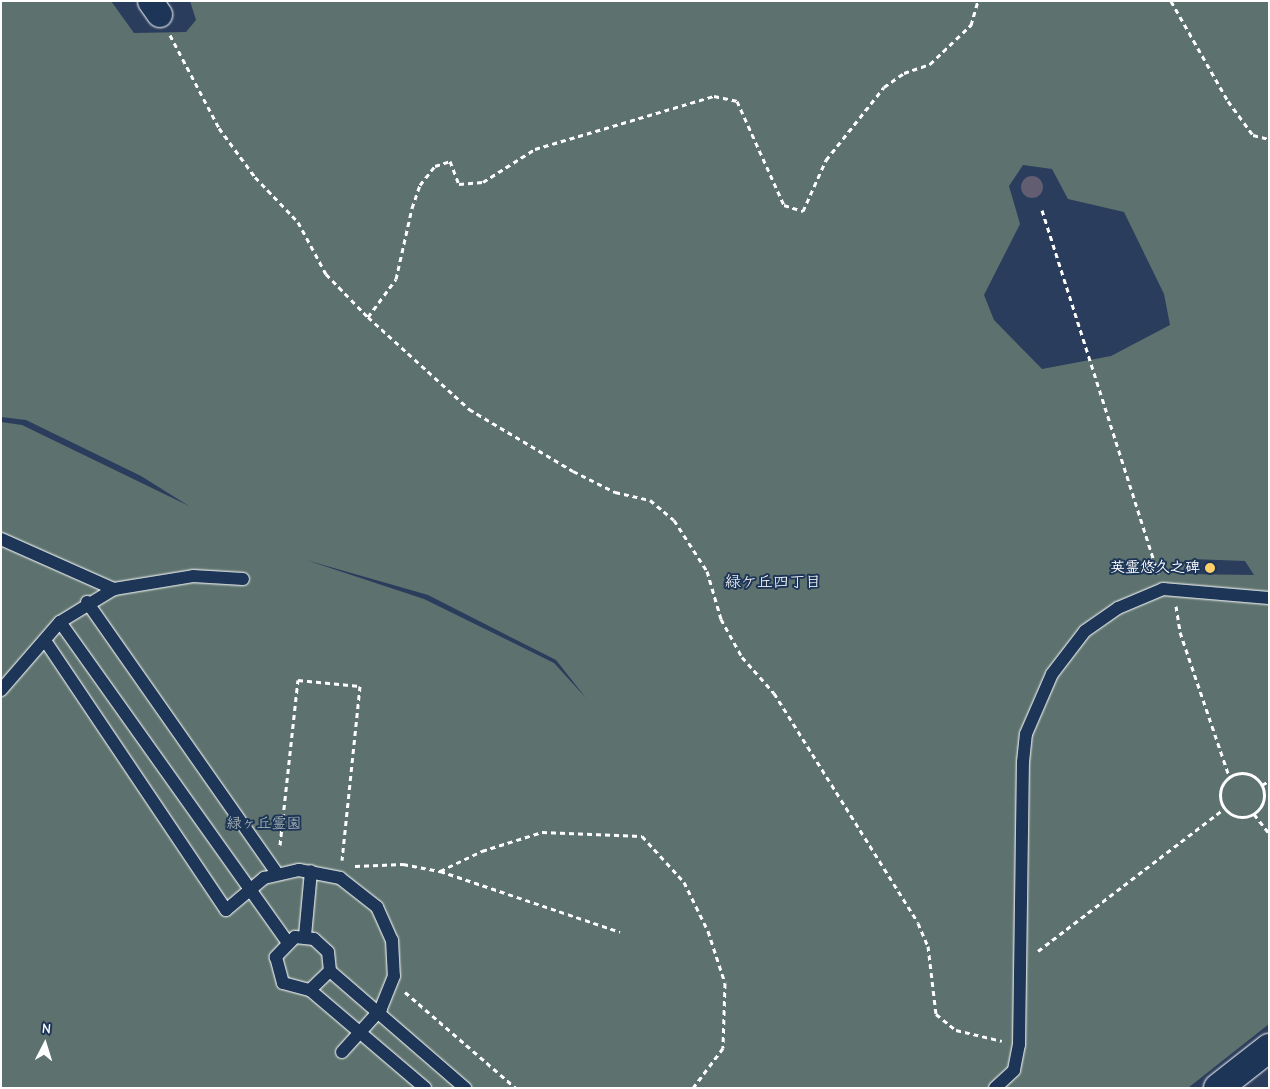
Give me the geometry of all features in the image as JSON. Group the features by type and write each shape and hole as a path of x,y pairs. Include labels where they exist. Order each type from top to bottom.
{"main road":[{"path":"1218,1088 1269,1048"}],"lane":[{"path":"1,539 114,589"},
{"path":"1,690 46,642 60,622 87,602 114,589 193,576 243,580"},
{"path":"995,1088 1014,1070 1019,1045 1023,762 1026,734 1038,702 1065,653 1085,632 1118,608 1169,590 1269,598"},
{"path":"87,602 277,873"},
{"path":"60,622 287,942"},
{"path":"46,642 226,910 248,887 281,872 341,872 365,894 386,923 395,958 392,981 378,1013 342,1052"},
{"path":"305,936 311,871"},
{"path":"305,936 287,942 276,957 278,976 292,989 310,990 425,1088"},
{"path":"305,936 328,952 330,970 465,1088"},
{"path":"310,990 330,970"}],"path":[{"path":"368,317 396,279 412,208 420,185 435,166 450,161 459,184 483,182 535,149 714,96 737,101 784,205 803,211 826,160 884,87 904,73 930,64 970,25 978,1"},
{"path":"1171,1 1228,101 1253,136 1269,139"},
{"path":"155,8 219,128 255,177 298,222 326,274 368,317 469,409 615,492 650,500 674,520 707,571 721,619 742,657 774,693 918,923 928,946 936,1014 956,1030 1019,1045"},
{"path":"1042,210 1229,776"},
{"path":"277,873 298,680 360,686 341,872 403,864 440,871 620,932"},
{"path":"1246,773 1262,785 1264,799 1254,814 1237,817 1224,809 1219,790 1229,776 1246,773"},
{"path":"1262,785 1269,781"},
{"path":"1019,966 1224,809"},
{"path":"1254,814 1269,833"},
{"path":"440,871 482,851 542,832 642,836 684,882 708,931 725,983 723,1048 694,1088"},
{"path":"392,981 516,1088"}],"green space":[{"name":"緑ヶ丘霊園","path":"1,1 111,1 134,33 186,32 196,20 190,1 1269,1 1269,1024 1188,1088 1,1088 1,422 22,425 189,506 141,476 26,420 1,417","holes":["1023,165 1052,169 1068,199 1124,212 1164,294 1170,325 1111,356 1042,369 994,320 984,295 1020,224 1009,186","1192,559 1245,561 1254,575 1183,574","306,560 428,595 556,660 586,698 554,663 424,599"]}],"building":[{"path":"1032,176 1040,179 1043,187 1040,195 1032,198 1024,195 1021,187 1024,179"}],"place":[{"name":"英霊悠久之碑","path":"1210,568"}],"district":[{"name":"緑ケ丘四丁目","path":"773,582"}]}
